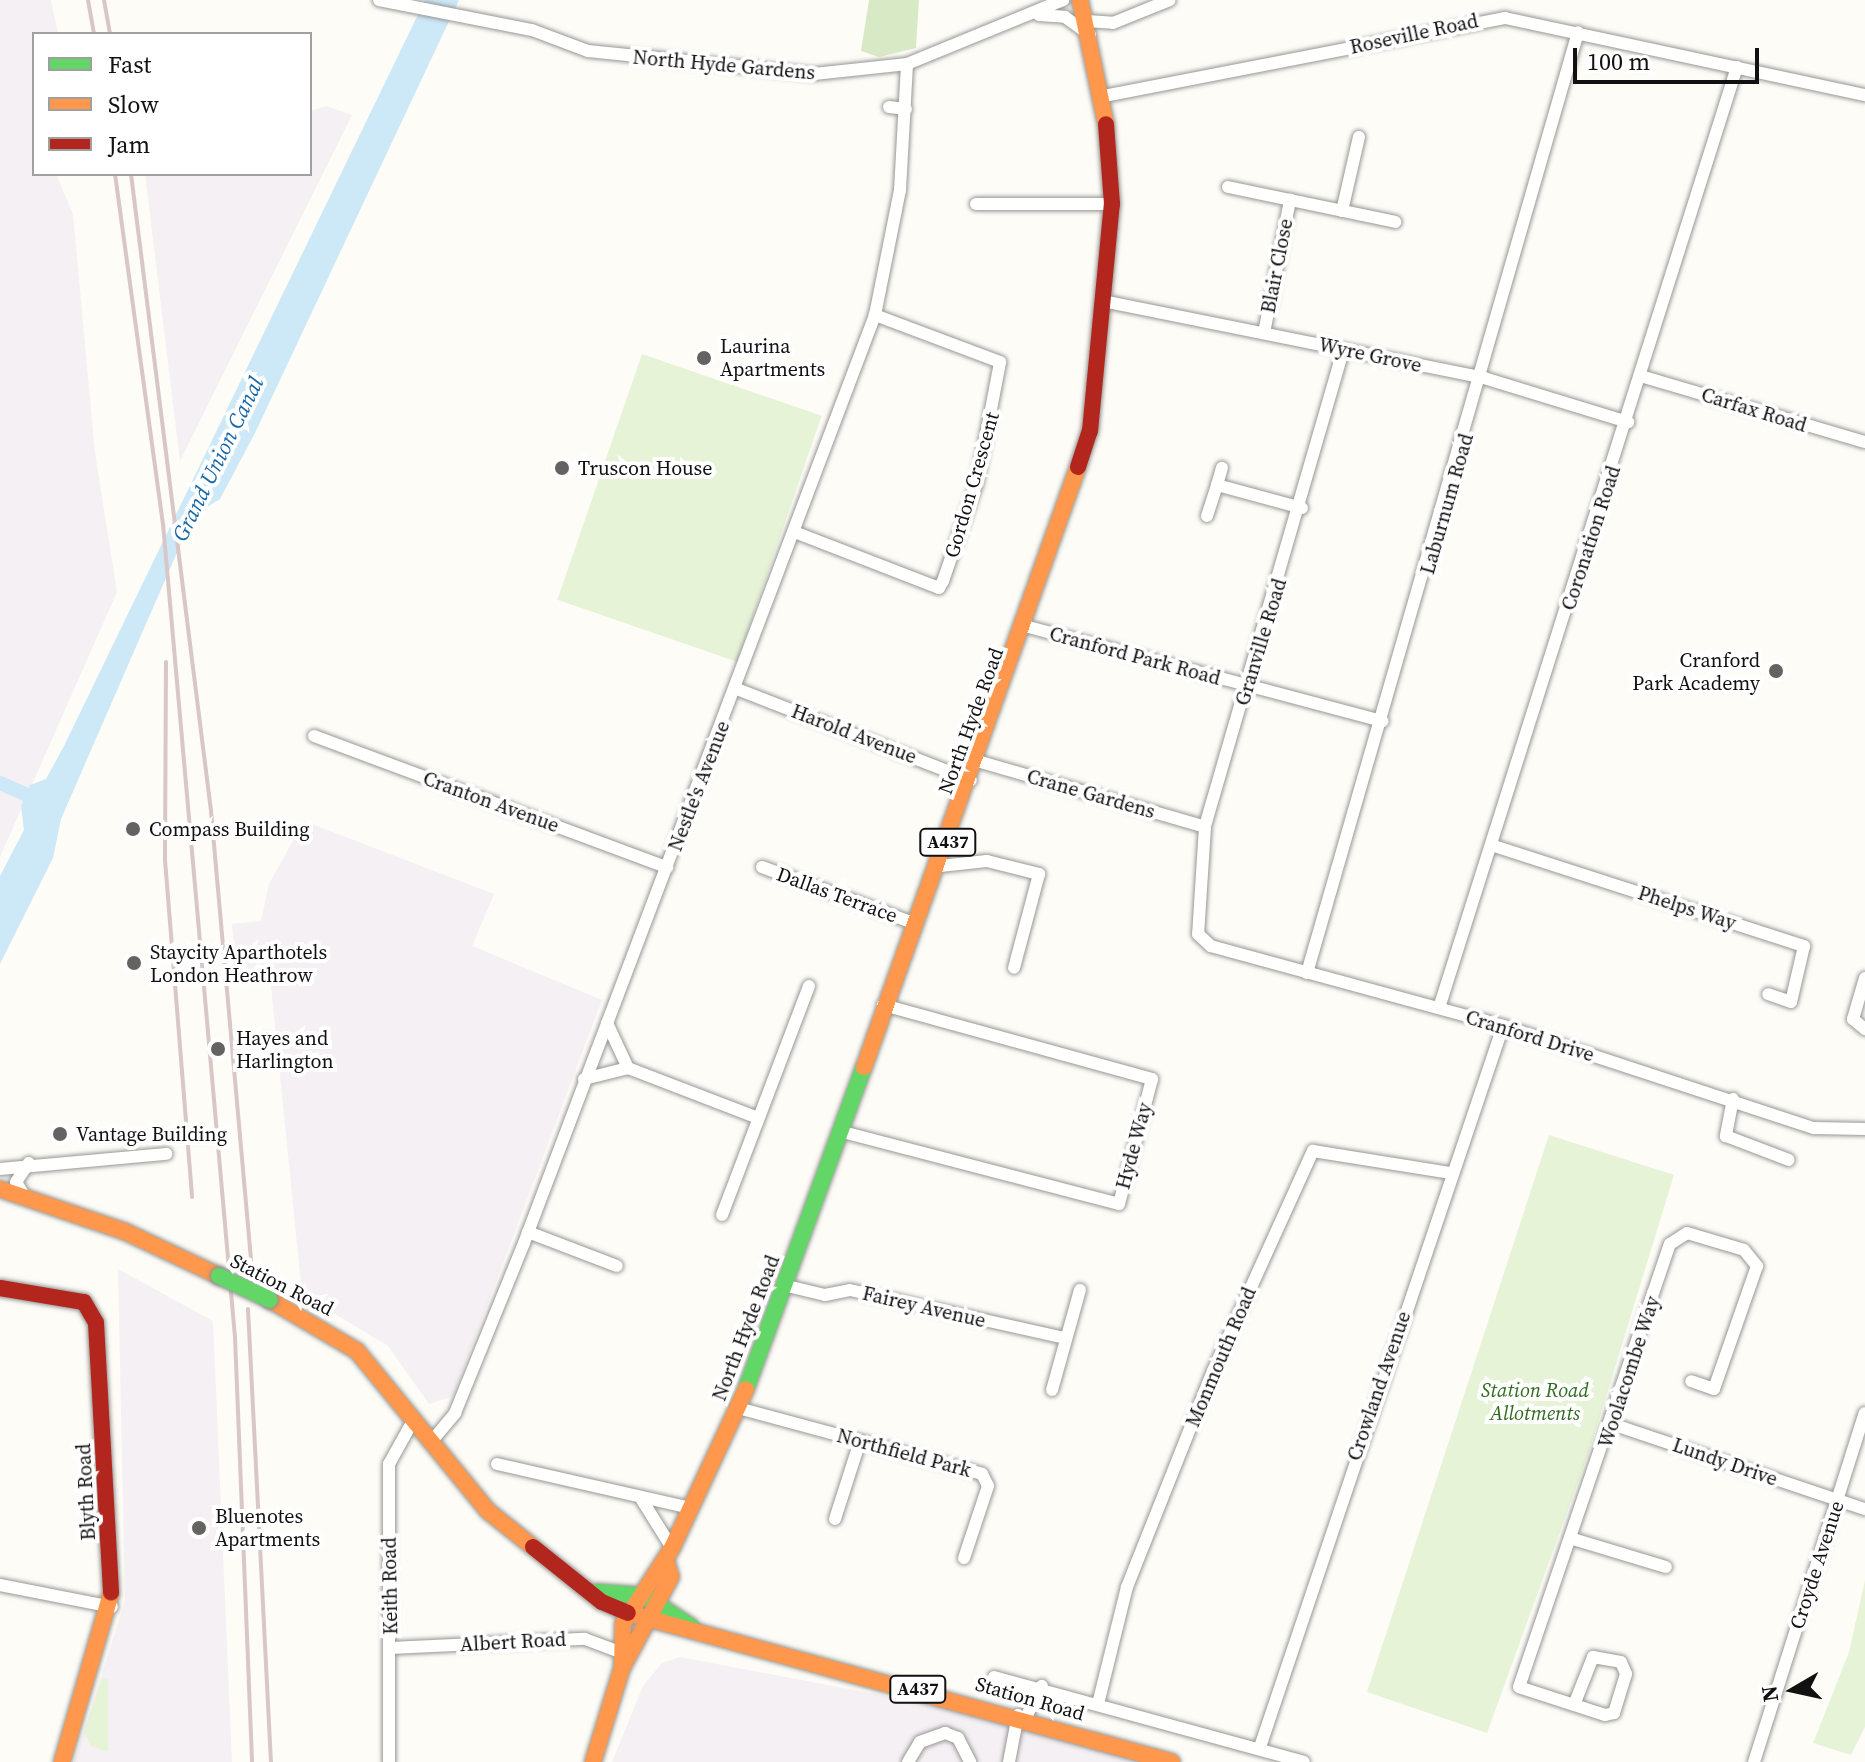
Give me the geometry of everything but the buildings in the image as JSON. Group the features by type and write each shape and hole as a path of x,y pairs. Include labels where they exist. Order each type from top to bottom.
{"main road":[{"name":"North Hyde Road","path":"593,1762 624,1658 628,1613 637,1595 669,1554 738,1408 882,1005 913,923 940,866 971,780 1090,431 1108,302 1112,204 1104,96 1090,29 1080,0"},
{"name":"Station Road","path":"0,1189 134,1236 336,1335 414,1419 488,1511 597,1592 602,1602 650,1623 692,1627 1022,1716 1172,1762"},
{"name":"Blyth Road","path":"0,1288 70,1298 93,1310 112,1607 62,1762"},
{"name":"North Hyde Road","path":"624,1658 650,1623 672,1575 669,1554"},
{"name":"Station Road","path":"597,1592 637,1595 660,1602 692,1627"}],"street":[{"name":"North Hyde Gardens","path":"379,0 400,7 477,20 616,56 814,74 907,64 1032,16 1063,0"},
{"path":"1032,16 1045,0"},
{"path":"1032,16 1065,17 1090,29 1170,0"},
{"name":"Roseville Road","path":"1104,96 1492,18 1578,32 1865,95"},
{"name":"Laburnum Road","path":"1307,973 1484,378 1578,32"},
{"name":"Nestle's Avenue","path":"431,1442 455,1413 528,1232 584,1079 797,533 875,315 898,202 907,64"},
{"name":"Coronation Road","path":"1439,1008 1644,377 1737,67"},
{"path":"889,107 906,109"},
{"path":"1342,211 1359,137"},
{"name":"Blair Close","path":"1228,187 1395,222"},
{"name":"Blair Close","path":"1264,333 1290,200"},
{"path":"976,204 1112,204"},
{"name":"Wyre Grove","path":"1108,302 1484,378 1628,422"},
{"name":"Gordon Crescent","path":"797,533 939,588 943,581 977,482 1000,362 875,315"},
{"name":"Granville Road","path":"1198,934 1205,827 1302,508 1343,351"},
{"name":"Carfax Road","path":"1644,377 1865,442"},
{"path":"1207,516 1222,468"},
{"path":"1217,485 1302,508"},
{"name":"Cranford Park Road","path":"1025,626 1383,721"},
{"name":"Harold Avenue","path":"737,689 971,780"},
{"name":"Cranton Avenue","path":"314,736 667,867"},
{"name":"Crane Gardens","path":"977,761 1205,827"},
{"name":"Phelps Way","path":"1491,845 1804,946 1791,1002 1768,994"},
{"path":"940,866 987,861 1039,874 1014,968"},
{"name":"Dallas Terrace","path":"762,867 913,923"},
{"name":"Cranford Drive","path":"1198,934 1211,946 1503,1026 1814,1128 1865,1129"},
{"path":"1865,978 1853,1019 1865,1029"},
{"path":"722,1215 809,986"},
{"name":"Hyde Way","path":"839,1131 1119,1204 1152,1079 882,1005"},
{"path":"607,1023 628,1068"},
{"name":"Crowland Avenue","path":"1260,1747 1503,1026"},
{"path":"584,1079 628,1068 758,1118"},
{"path":"1733,1099 1726,1136 1789,1160"},
{"name":"Monmouth Road","path":"1099,1700 1133,1572 1313,1151 1451,1173"},
{"path":"0,1169 29,1163 166,1154"},
{"path":"25,1198 16,1182 29,1163"},
{"path":"528,1232 617,1266"},
{"name":"Woolacombe Way","path":"1574,1705 1593,1657 1621,1662 1626,1674 1614,1713 1574,1705 1519,1687 1573,1539 1670,1244 1687,1233 1744,1250 1757,1266 1714,1389 1691,1381"},
{"name":"Fairey Avenue","path":"783,1285 825,1295 850,1290 1065,1338"},
{"path":"1052,1390 1080,1290"},
{"name":"Northfield Park","path":"738,1408 988,1478 964,1558"},
{"name":"Croyde Avenue","path":"1754,1762 1865,1413"},
{"name":"Keith Road","path":"389,1762 389,1464 395,1441 414,1419"},
{"name":"Lundy Drive","path":"1612,1424 1865,1509"},
{"path":"835,1519 860,1441"},
{"path":"497,1464 642,1500 691,1508"},
{"path":"642,1500 669,1554"},
{"path":"1573,1539 1666,1567"},
{"path":"0,1585 112,1607"},
{"name":"Albert Road","path":"391,1648 585,1639 624,1658"},
{"path":"994,1677 1099,1700 1304,1762"},
{"path":"1009,1762 1022,1716 1042,1686"},
{"path":"908,1762 920,1742 945,1733 958,1738 970,1762"}],"shaded area":[{"path":"0,0 51,0 58,32 32,32 32,176 57,176 73,214 95,453 117,592 0,857"},
{"path":"326,106 352,115 180,461 145,176 312,176 312,110"},
{"path":"304,821 494,894 472,946 602,1000 453,1396 429,1404 388,1346 302,1294 270,976 236,974 232,924 261,921 269,884"},
{"path":"118,1269 213,1321 232,1762 74,1762 125,1601"},
{"path":"680,1657 1007,1719 1145,1762 612,1762 643,1686 662,1663"}],"green space":[{"path":"869,0 919,0 916,48 879,57 861,51"},
{"path":"642,354 822,416 737,662 557,600"},
{"name":"Station Road Allotments","path":"1549,1135 1674,1175 1590,1449 1487,1733 1367,1692"},
{"path":"1865,1580 1865,1727 1851,1755 1813,1743 1849,1652"},
{"path":"102,1678 108,1680 108,1752 91,1746 84,1733"}],"water":[{"name":"Grand Union Canal","path":"425,0 459,0 255,433 220,499 193,516 61,819 53,858 0,964 0,876 24,830 21,806 30,785 46,779 64,746"}],"waterway":[{"path":"0,783 41,801"}],"railway":[{"path":"88,0 94,32"},
{"path":"104,0 110,32"},
{"path":"115,176 163,524 235,1337 252,1762"},
{"path":"131,176 211,811 252,1271"},
{"path":"166,662 165,860 192,1197"},
{"path":"248,1309 271,1762"}],"traffic: fast":[{"path":"746,1389 864,1067"},
{"path":"219,1276 270,1300"},
{"path":"597,1592 637,1595"},
{"path":"649,1599 692,1627"}],"traffic: slow":[{"path":"1080,0 1106,124"},
{"path":"864,1067 1078,467"},
{"path":"0,1189 126,1232 219,1276"},
{"path":"270,1300 357,1351 488,1511 533,1547"},
{"path":"593,1762 622,1668 623,1624 672,1548 746,1389"},
{"path":"622,1668 671,1577 666,1559"},
{"path":"62,1762 111,1593"},
{"path":"628,1613 1172,1762"}],"traffic: jam":[{"path":"1078,467 1090,431 1112,204 1106,124"},
{"path":"0,1288 84,1302 96,1323 111,1593"},
{"path":"533,1547 602,1602 628,1613"}],"place":[{"name":"Laurina Apartments","path":"704,358"},
{"name":"Truscon House","path":"562,468"},
{"name":"Cranford Park Academy","path":"1776,671"},
{"name":"Compass Building","path":"133,829"},
{"name":"Staycity Aparthotels London Heathrow","path":"134,963"},
{"name":"Hayes and Harlington","path":"218,1049"},
{"name":"Vantage Building","path":"60,1134"},
{"name":"Bluenotes Apartments","path":"199,1528"}]}
